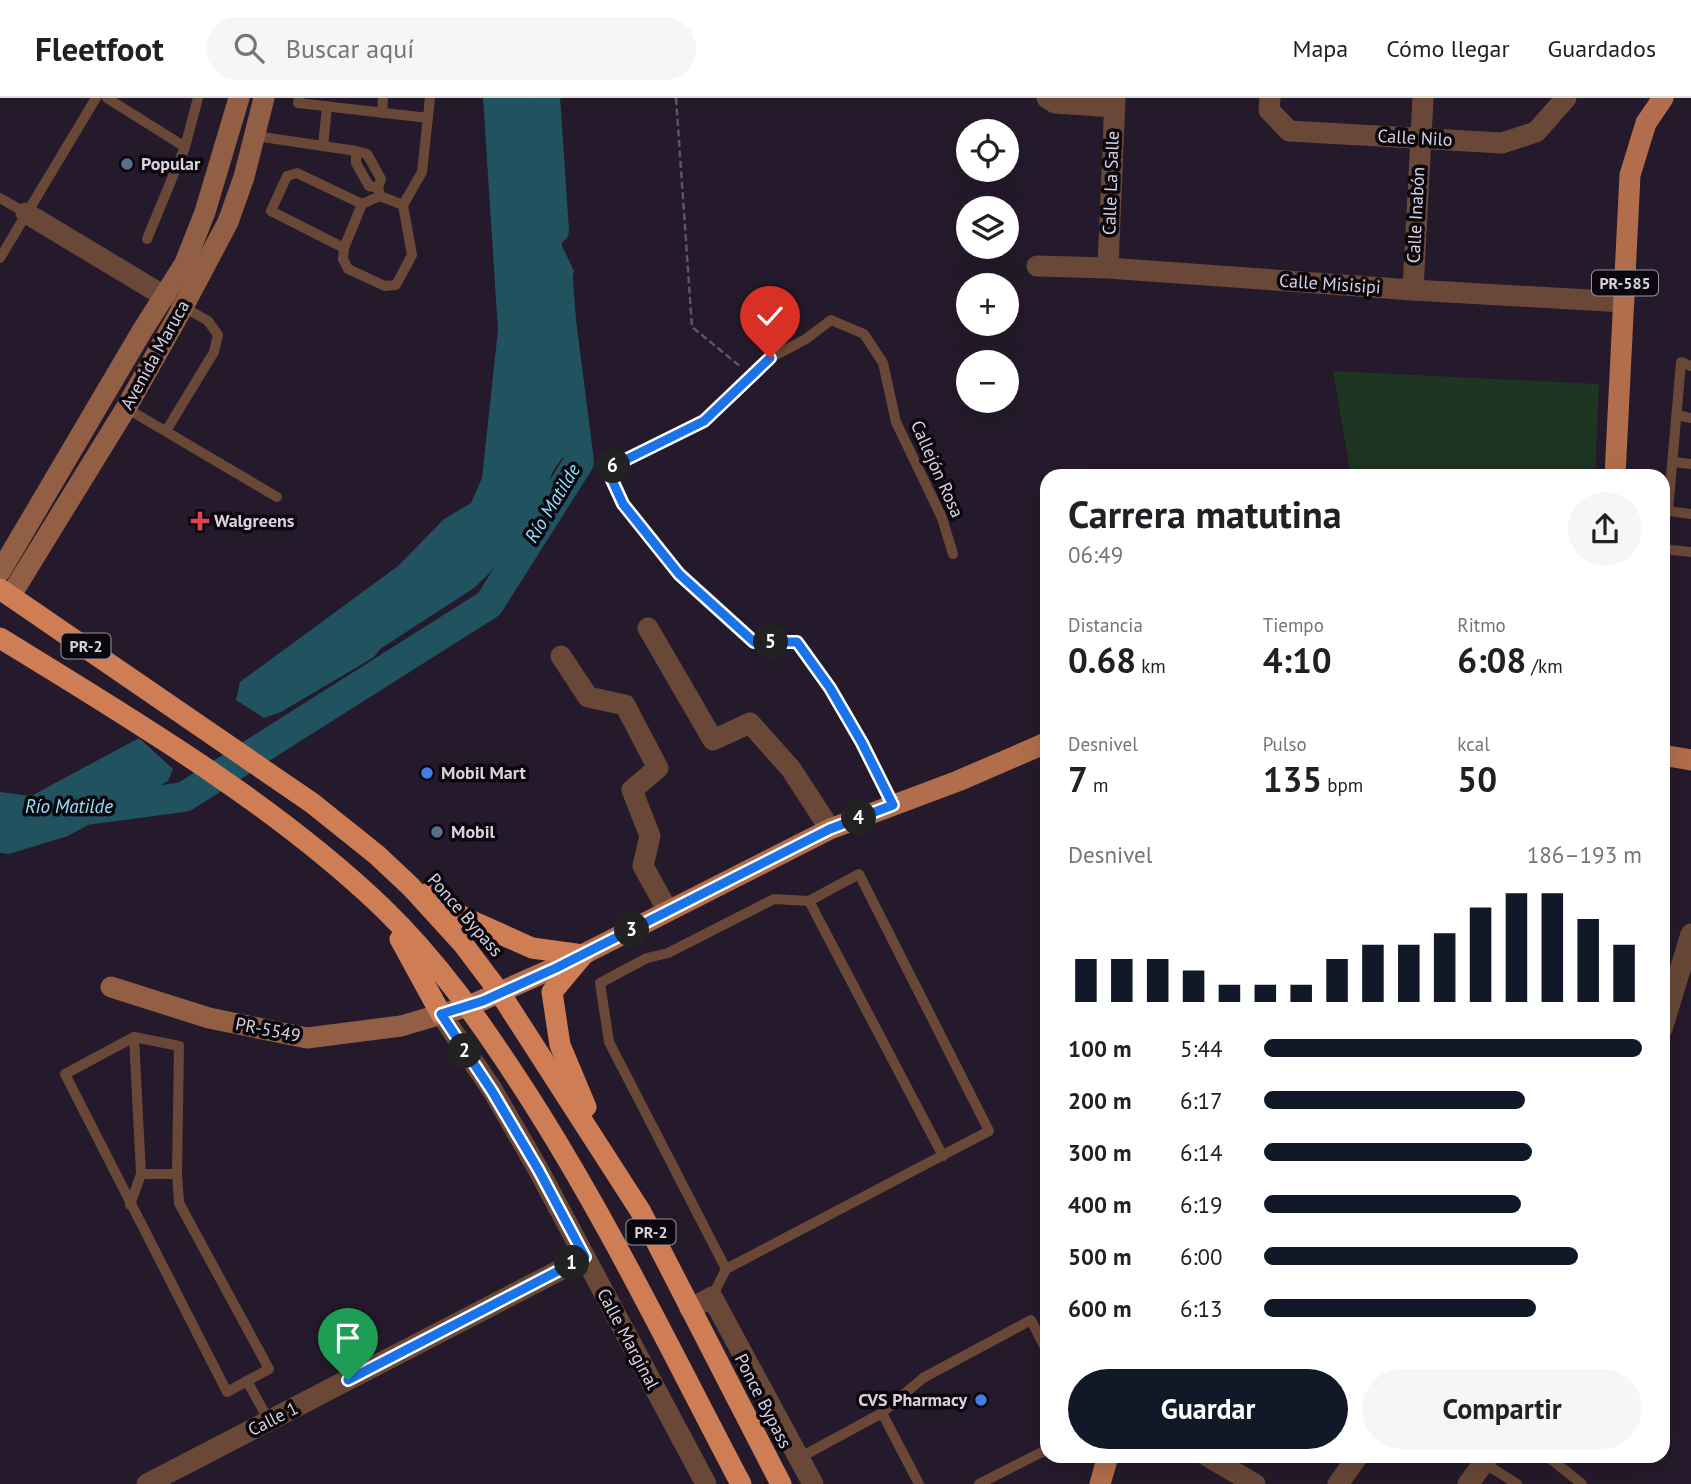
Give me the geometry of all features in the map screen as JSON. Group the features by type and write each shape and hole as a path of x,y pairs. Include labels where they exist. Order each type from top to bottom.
{"highway":[{"name":"Ponce Bypass","path":"5,592 287,785 366,846 463,944 500,993 641,1212 781,1484"},
{"name":"PR-2","path":"0,638 147,729 262,809 337,866 384,909 469,1006 564,1151 606,1224 741,1484"},
{"path":"392,870 463,917 532,948 583,955"},
{"path":"384,909 441,1014"},
{"path":"583,955 552,992 560,1045 612,1166"}],"main road":[{"name":"PR-585","path":"1615,469 1630,175 1646,123 1663,98"},
{"path":"469,1006 583,955 830,829 1040,745"},
{"path":"1100,1484 1106,1463"}],"street":[{"name":"Avenida Maruca","path":"0,572 185,263 205,212 239,98"},
{"name":"Avenida Maruca","path":"5,592 126,408 228,222 256,136 264,98"},
{"path":"1047,98 1055,103 1114,103"},
{"name":"Calle Nilo","path":"1270,98 1269,110 1289,131 1502,143 1536,132 1566,98"},
{"name":"Calle Inabón","path":"1413,290 1423,98"},
{"name":"Calle La Salle","path":"1108,268 1114,103"},
{"path":"26,213 164,296"},
{"name":"Calle Misisipi","path":"1037,266 1108,268 1624,302"},
{"path":"648,628 713,740 750,723 791,769 830,829"},
{"path":"561,656 588,697 625,705 658,768 632,790 650,836 643,866 668,911"},
{"path":"1670,1003 1691,934"},
{"name":"PR-5549","path":"111,987 208,1018 307,1038 401,1026 469,1006"},
{"name":"Calle Marginal","path":"441,1014 492,1091 538,1169 706,1484"},
{"name":"Calle 1","path":"147,1484 585,1257"},
{"path":"690,1309 712,1297 813,1484"},
{"path":"1219,1463 1255,1484"},
{"path":"1338,1484 1353,1463"},
{"path":"1468,1484 1484,1463"}],"lane":[{"path":"0,258 96,98"},
{"path":"107,98 186,147"},
{"path":"147,239 186,147 198,98"},
{"path":"299,98 298,103 428,118"},
{"path":"382,113 383,98"},
{"path":"379,192 362,204 344,248 343,259 348,269 385,286 397,285 412,255 402,205 422,172 430,98"},
{"path":"323,146 327,106"},
{"path":"256,136 356,151 356,163 369,186 402,205"},
{"path":"344,248 271,211 287,176 297,173 362,204"},
{"path":"0,198 26,213"},
{"path":"164,296 208,321 218,335 214,352 166,431"},
{"name":"Callejón Rosa","path":"893,805 856,732 830,688 797,642 754,642 688,582 623,504 607,469 704,421 770,358 806,339 831,320 864,334 883,363 896,422 942,518 953,554"},
{"path":"1670,492 1681,362 1691,366"},
{"path":"126,408 276,497"},
{"path":"1677,415 1691,418"},
{"path":"1673,462 1691,464"},
{"path":"1670,512 1691,514"},
{"path":"1670,550 1691,552"},
{"path":"712,1297 726,1269 989,1131 859,874 809,901 774,899 668,953 647,958 600,983 609,1042 726,1269"},
{"path":"809,901 943,1156"},
{"path":"130,1205 141,1174 134,1037"},
{"path":"134,1037 179,1046 177,1174 179,1203 269,1369 227,1392 65,1074 134,1037"},
{"path":"141,1174 177,1174"},
{"path":"799,1458 882,1413 923,1378 1031,1320 1040,1338"},
{"path":"247,1381 269,1421"},
{"path":"882,1413 919,1484"},
{"path":"979,1484 1040,1453"},
{"path":"1492,1463 1517,1484"},
{"path":"1556,1463 1582,1484"}],"path":[{"path":"676,98 692,327 752,375"}],"green space":[{"path":"1333,371 1599,384 1595,469 1350,469"}],"water":[{"path":"483,98 536,98 532,126 537,159 562,211 562,246 574,271 555,343 571,405 567,451 553,471 529,534 474,588 380,649 374,657 281,712 264,718 236,700 240,682 398,566 444,519 471,503 482,478 498,330"},
{"name":"Río Matilde","path":"139,738 173,769 168,781 68,836 9,854 0,853 0,792 31,796"}],"waterway":[{"name":"Río Matilde","path":"545,98 554,230"},
{"name":"Río Matilde","path":"86,810 184,797 489,604 579,462 558,280"}],"place":[{"name":"Popular","path":"127,164"},
{"name":"Walgreens","path":"200,521"},
{"name":"Mobil Mart","path":"427,773"},
{"name":"Mobil","path":"437,832"},
{"name":"CVS Pharmacy","path":"981,1400"}],"route":[{"path":"348,1380 585,1257 492,1091 441,1014 483,1001 556,968 830,829 893,805 830,688 797,642 754,642 679,574 623,504 607,469 704,421 770,358"}]}
